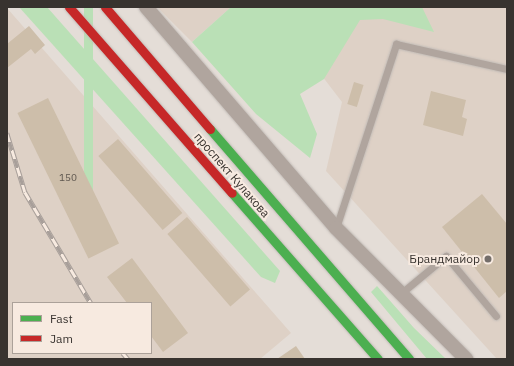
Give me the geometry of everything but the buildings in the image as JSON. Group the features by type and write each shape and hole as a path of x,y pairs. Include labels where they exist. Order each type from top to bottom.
{"main road":[{"name":"проспект Кулакова","path":"69,7 378,359"},
{"name":"проспект Кулакова","path":"105,7 409,359"}],"street":[{"path":"146,7 336,228 399,295 466,359"}],"lane":[{"path":"336,228 396,44 507,69"},
{"path":"399,295 446,256 496,316"}],"shaded area":[{"path":"157,7 231,7 192,42"},
{"path":"269,7 507,7 507,359 497,359 326,171 342,102"},
{"path":"7,8 291,333 260,359 7,359"}],"green space":[{"path":"19,7 47,7 280,271 275,283 261,277"},
{"path":"84,7 93,7 93,236 84,236"},
{"path":"231,7 422,7 434,32 383,19 360,20 324,79 300,94 317,134 310,158 256,114 192,42"},
{"path":"377,286 414,328 446,359 427,359 371,292"}],"railway":[{"path":"7,133 25,192 90,302"},
{"path":"124,354 128,359"}],"traffic: fast":[{"path":"210,129 409,359"},
{"path":"232,193 378,359"}],"traffic: jam":[{"path":"69,7 232,193"},
{"path":"105,7 210,129"}],"place":[{"name":"Брандмайор","path":"488,259"}]}
